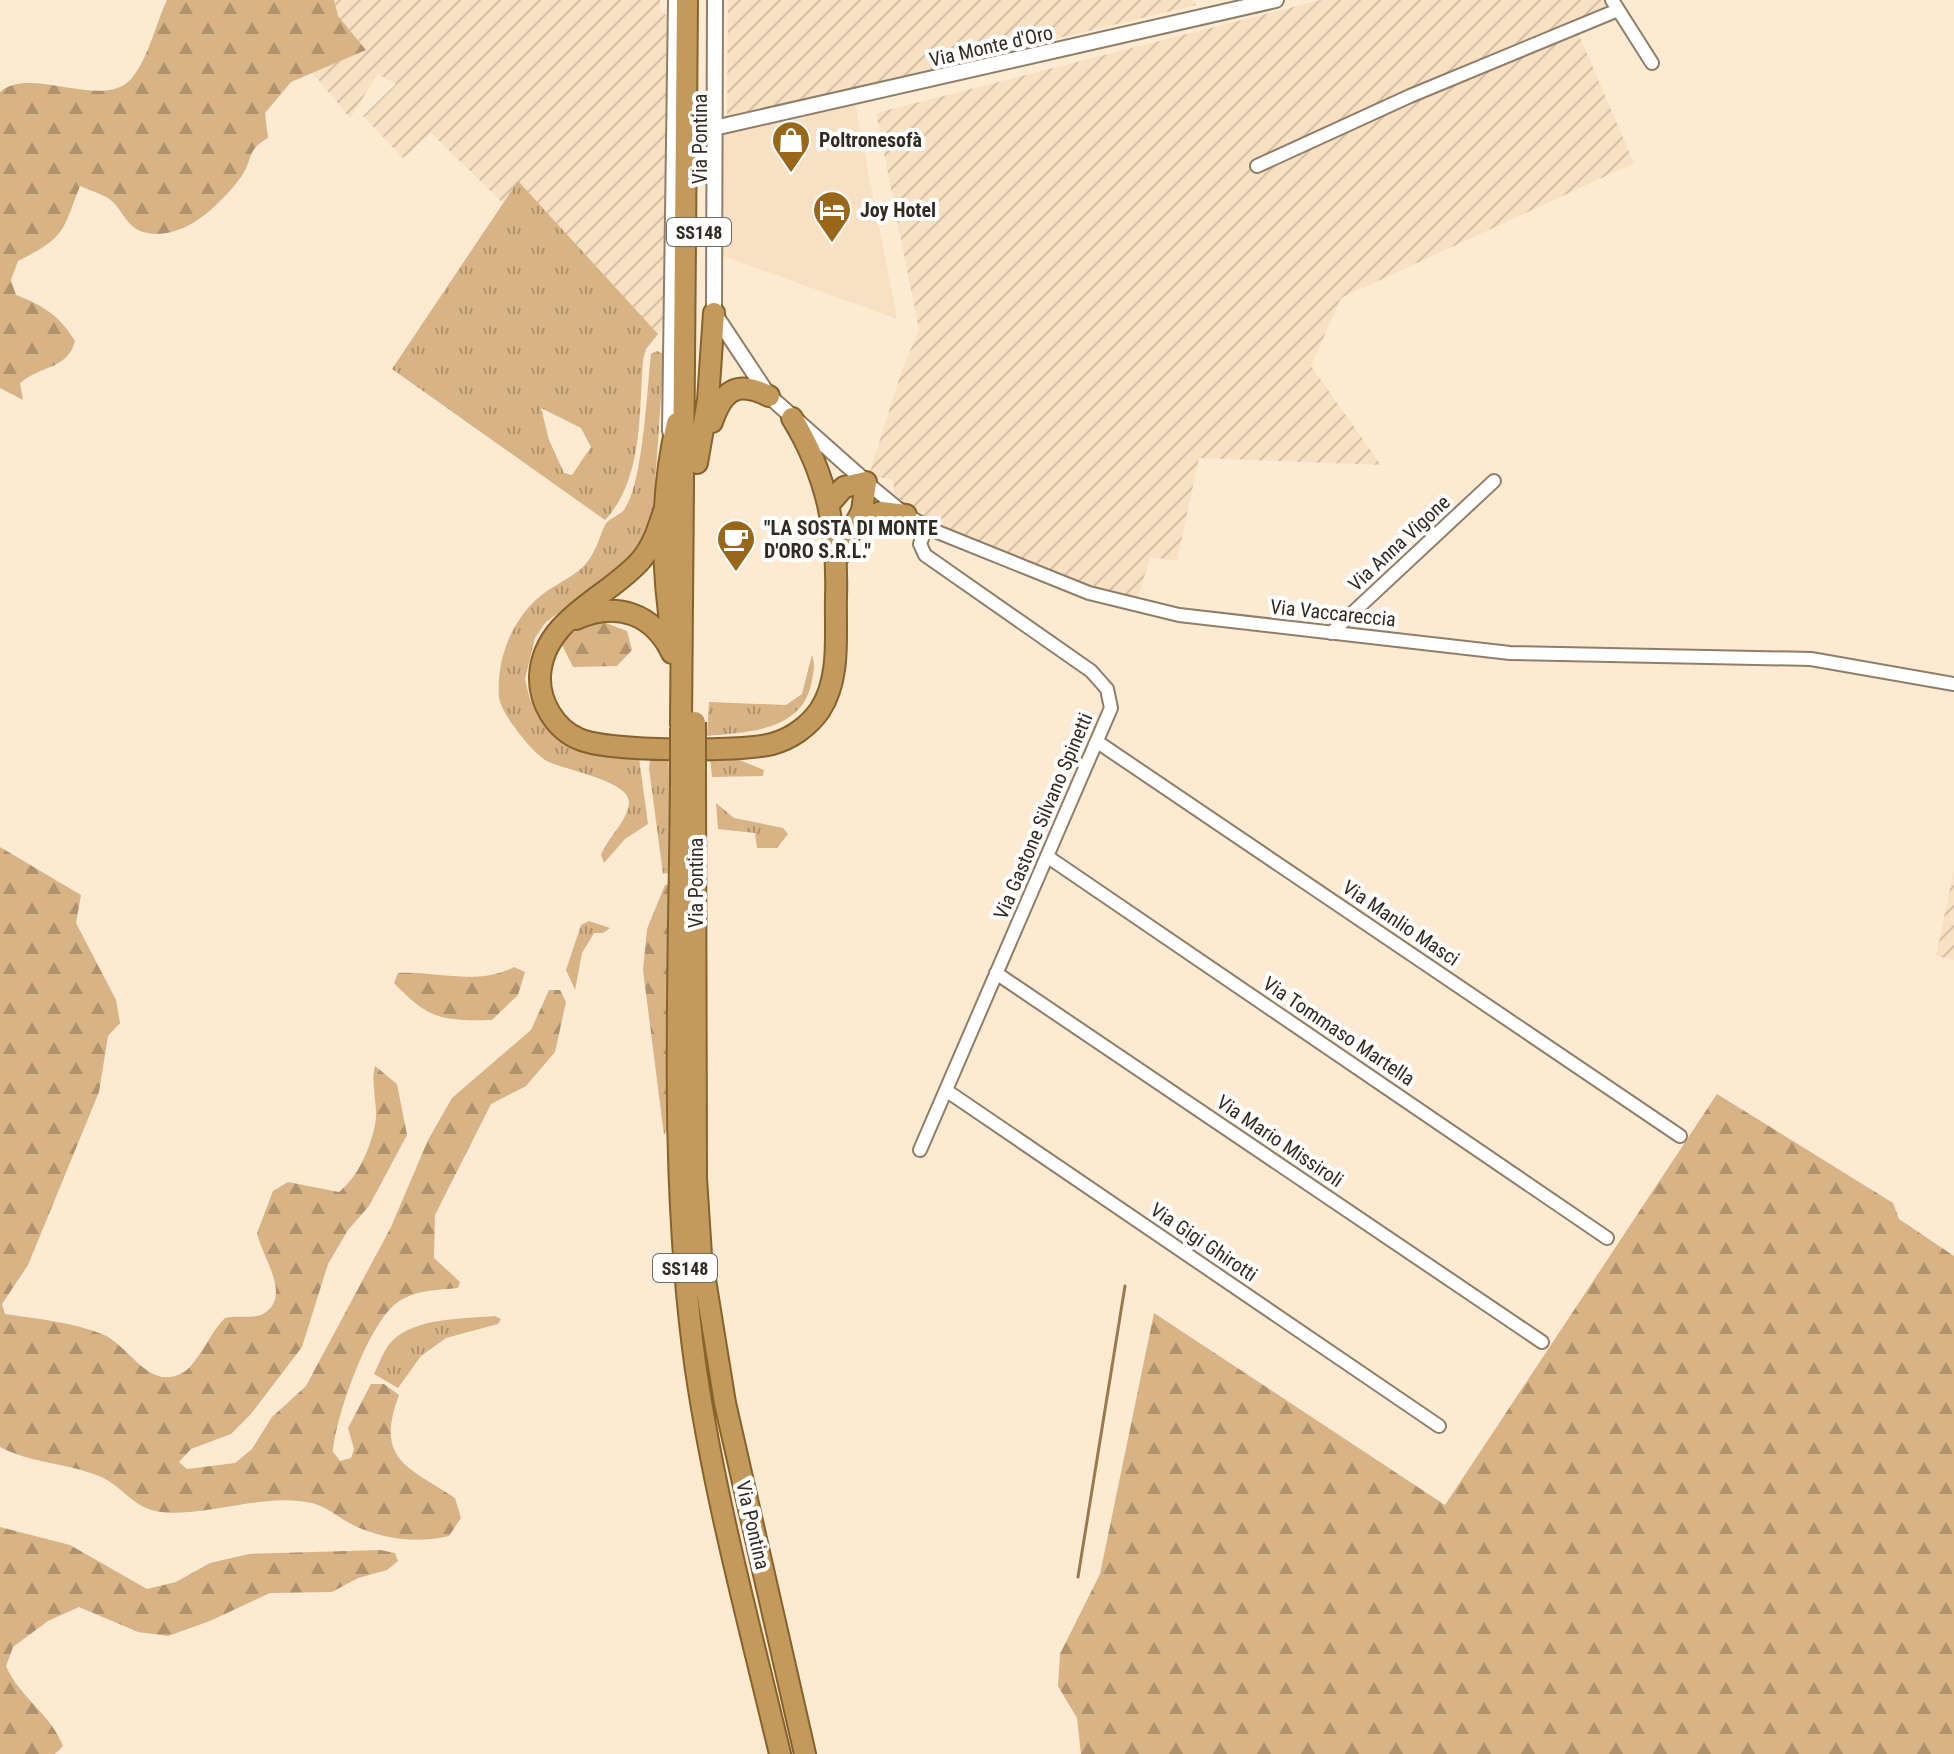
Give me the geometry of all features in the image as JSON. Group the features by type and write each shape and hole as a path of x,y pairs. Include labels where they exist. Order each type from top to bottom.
{"highway":[{"name":"Via Pontina","path":"687,0 685,385 688,774 696,1178 701,1255 725,1403 805,1754"},
{"name":"Via Pontina","path":"688,723 697,463 701,0"},
{"path":"697,463 711,377 714,313"},
{"path":"685,385 668,462 664,511 665,583 675,661 688,723"},
{"path":"697,463 718,404 727,392 745,387 769,396"},
{"path":"664,511 654,539 642,559 565,624 544,658 541,685 552,716 574,737 610,746 745,748 770,744 806,726 820,710 829,691 835,663 837,561 830,503 818,468 792,418"},
{"path":"830,503 844,487 866,482 865,501 858,521 847,535 837,561"},
{"path":"858,521 881,512 906,515"},
{"path":"565,624 604,610 627,611 656,629 675,661"},
{"name":"Via Pontina","path":"688,774 680,1161 688,1299 696,1371 718,1489 780,1754"}],"street":[{"name":"Via Pontina","path":"668,462 672,397 676,0"},
{"name":"Via Pontina","path":"714,313 715,0"},
{"name":"Via Monte d'Oro","path":"714,128 761,120 1276,0"},
{"path":"1257,166 1615,5 1652,63"},
{"name":"Via Vaccareccia","path":"714,313 769,396 906,515 926,527 1077,589 1127,604 1210,620 1543,655 1730,655 1811,659 1954,684"},
{"name":"Via Anna Vigone","path":"1331,633 1494,481"},
{"name":"Via Gastone Silvano Spinetti","path":"920,1150 1099,743 1111,708 1102,682 925,555 920,546 926,527"},
{"name":"Via Manlio Masci","path":"1099,743 1680,1136"},
{"name":"Via Tommaso Martella","path":"1048,857 1607,1238"},
{"name":"Via Mario Missiroli","path":"996,973 1542,1342"},
{"name":"Via Gigi Ghirotti","path":"947,1091 1439,1426"}],"shaded area":[{"path":"334,0 660,0 659,9 667,16 665,302 662,330 658,334 518,182 503,203 431,133 403,158 363,116 396,84 378,74 350,118 312,72 366,50 338,16"},
{"path":"728,0 1194,0 1196,5 727,118"},
{"path":"1321,0 1607,0 1609,4 1573,21 1634,163 1341,298 1311,366 1381,465 1199,458 1177,561 1150,557 1138,598 1104,591 934,523 913,512 895,494 893,480 869,475 902,370 919,330 876,113"},
{"path":"855,104 897,319 723,256 721,135"},
{"path":"1954,870 1954,960 1936,956"}],"green space":[{"path":"167,0 334,0 338,16 366,50 291,82 265,113 268,138 253,151 241,177 211,210 186,227 158,234 143,232 129,223 110,199 80,186 60,232 45,246 18,261 11,280 16,295 50,312 75,341 60,362 20,383 23,400 0,388 0,92 13,85 29,83 103,91 119,88 131,79 143,61"},
{"path":"518,181 658,334 646,349 643,360 633,466 617,504 605,520 392,369","holes":["541,408 581,428 591,447 572,475 564,473 549,440"]},
{"path":"657,351 664,354 653,514 640,547 629,561 546,622 535,638 525,679 530,700 551,729 639,758 648,824 625,839 604,863 601,855 628,809 626,794 607,782 553,764 540,756 504,711 499,697 499,682 504,652 525,612 535,600 583,567 594,552 605,525 624,510 636,480 651,354"},
{"path":"598,620 627,631 632,650 617,666 573,667 562,645 571,633"},
{"path":"812,655 811,685 805,701 796,712 770,727 707,736 709,702 786,705 802,694"},
{"path":"668,748 673,872 663,874 649,768 650,760"},
{"path":"725,754 764,770 763,776 712,777 710,757"},
{"path":"716,803 734,818 783,828 788,834 777,848 757,848 755,833 718,829"},
{"path":"0,847 81,895 76,923 116,1000 120,1023 108,1036 99,1092 28,1265 2,1304 5,1314 67,1324 102,1334 160,1377 172,1377 184,1372 225,1318 259,1315 272,1307 276,1287 257,1233 273,1191 288,1182 339,1192 346,1186 357,1171 373,1134 376,1118 375,1066 397,1084 407,1135 369,1206 348,1230 328,1264 302,1347 251,1414 231,1434 191,1449 179,1462 187,1469 235,1463 252,1449 272,1417 306,1386 391,1227 428,1140 452,1098 531,1030 549,990 560,990 566,1002 555,1052 526,1086 491,1104 435,1215 434,1258 460,1282 458,1288 412,1295 398,1302 387,1313 355,1371 335,1437 333,1452 340,1461 351,1458 354,1449 348,1428 371,1384 384,1384 399,1395 393,1416 393,1447 409,1468 455,1498 461,1518 449,1536 411,1540 386,1536 349,1523 317,1504 293,1500 180,1513 161,1512 135,1502 99,1476 0,1447"},
{"path":"673,883 669,1124 664,1135 643,970 647,929 665,885"},
{"path":"589,921 610,928 603,933 594,933 582,953 575,990 566,970 581,925"},
{"path":"514,967 525,972 518,995 492,1020 438,1016 417,1005 394,983 398,973 471,977 500,973"},
{"path":"1717,1094 1893,1203 1899,1219 1954,1256 1954,1754 1081,1754 1077,1718 1058,1686 1060,1654 1100,1574 1154,1313 1445,1505"},
{"path":"495,1316 501,1319 498,1324 446,1338 421,1356 398,1388 374,1374 389,1344 414,1327"},
{"path":"0,1527 70,1545 147,1589 176,1582 210,1563 249,1554 380,1550 395,1553 398,1561 387,1570 358,1578 332,1592 270,1593 210,1621 168,1636 138,1632 79,1607 48,1621 13,1647 6,1666 19,1687 51,1724 63,1746 55,1754 0,1754"}],"waterway":[{"path":"1078,1577 1125,1286"}],"place":[{"name":"Poltronesofà","path":"791,174"},
{"name":"Joy Hotel","path":"832,244"},
{"name":"\"LA SOSTA DI MONTE D'ORO S.R.L.\"","path":"736,573"}]}
